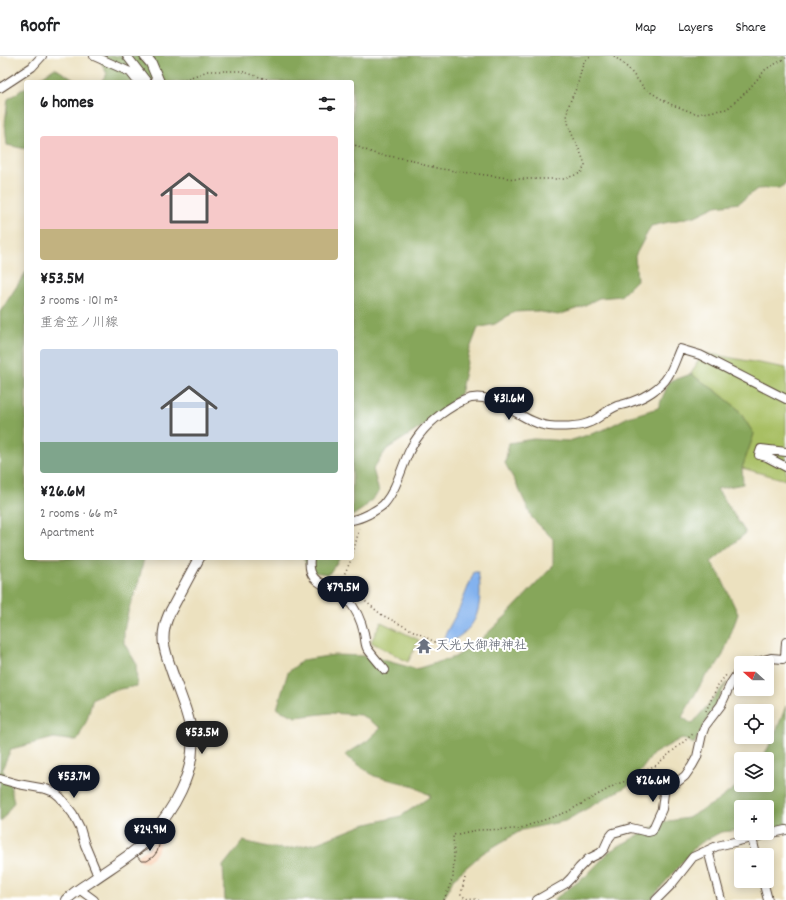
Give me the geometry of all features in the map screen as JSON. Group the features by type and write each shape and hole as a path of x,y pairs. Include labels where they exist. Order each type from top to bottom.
{"main road":[{"path":"146,56 158,80"},
{"path":"66,900 79,889 126,857 150,837 171,807 187,776 192,751 192,739 189,724 168,660 162,635 169,614 197,560"}],"street":[{"path":"0,88 32,67 42,56"},
{"path":"94,56 130,72 136,80"},
{"path":"127,56 145,80"},
{"path":"354,520 361,518 383,505 389,497 410,449 420,434 431,423 446,411 465,400 479,396 492,400 527,420 538,424 566,426 588,424 615,407 642,398 655,389 667,378 680,349 700,355 786,399"},
{"path":"786,452 761,449 759,455 767,457 786,467"},
{"path":"310,560 309,567 313,578 342,596 354,608 361,620 367,647 385,670"},
{"path":"774,658 783,659 785,657 786,642"},
{"path":"537,900 565,884 588,858 600,853 604,849 613,833 631,828 648,832 652,831 662,809 665,785 676,783 685,776 692,766 697,757 705,726 721,705 734,679"},
{"path":"0,779 46,789 54,792 60,797 73,814 80,828 85,845 98,876"},
{"path":"774,833 786,830"},
{"path":"656,900 671,885 693,857 717,846 743,840"},
{"path":"708,850 721,900"},
{"path":"765,888 768,900"},
{"path":"79,889 94,900"}],"path":[{"path":"354,144 376,154 413,160 424,165 441,169 514,179 564,179 581,173 585,165 568,121 568,105 577,86 585,60 592,56"},
{"path":"614,56 628,68 645,89 670,104 697,114 726,109 747,91 766,69 786,58"},
{"path":"183,80 208,71 241,71 269,80"},
{"path":"354,551 360,530 361,518"},
{"path":"351,560 342,579 355,593 382,615 437,642"},
{"path":"705,715 718,685 726,674 734,671"},
{"path":"444,900 453,877 453,835 476,830 518,829 567,812 617,784 626,781 638,772 655,766 696,730"},
{"path":"465,878 461,894 466,899"},
{"path":"463,900 479,900"}],"green space":[{"path":"98,56 786,56 786,184 779,188 757,189 739,203 716,206 695,216 651,226 635,256 637,280 621,296 599,298 579,308 558,315 536,311 514,312 495,324 478,328 470,349 460,394 426,424 387,449 373,469 379,492 364,508 354,515 354,80 102,80 107,74"},
{"path":"55,68 74,80 37,80"},
{"path":"24,88 24,149 7,145 5,123 8,99"},
{"path":"24,275 24,560 144,560 138,585 129,608 124,630 124,643 136,663 137,686 114,690 93,698 87,720 77,741 54,738 11,749 2,769 9,780 14,802 1,822 0,821 0,312"},
{"path":"705,353 786,368 786,480 742,468 754,434 737,408 691,374 698,361"},
{"path":"691,374 737,408 754,434 742,468 743,484 717,489 746,533 711,562 720,575 738,614 723,655 714,669 705,677 682,717 692,724 727,682 694,744 682,738 653,754 631,784 565,821 522,830 483,853 454,878 443,900 225,900 223,866 243,841 268,847 286,849 317,843 363,825 401,816 431,796 411,785 374,776 345,755 367,741 381,728 361,715 330,713 296,717 277,709 288,672 303,660 334,655 369,656 416,669 455,657 478,642 506,616 553,566 553,539 532,518 505,463 509,443 533,439 569,441 603,430 628,417 658,408 669,382"},
{"path":"304,560 339,560 329,574 311,572"},
{"path":"381,622 419,640 408,662 371,642"},
{"path":"786,706 786,827 774,828 774,800 734,800 734,831 721,832 697,845 650,900 553,900 586,876 610,851 662,822 688,818 716,802 734,788 734,792 774,792 774,752 766,752 770,744 774,744 774,736"}],"water":[{"path":"474,572 478,572 480,586 476,618 463,634 449,643 443,642 445,635 460,607"}],"building":[{"path":"157,839 160,842 157,852 147,861 141,861 137,856 149,848"}],"place":[{"name":"天光大御神神社","path":"424,646"}]}
